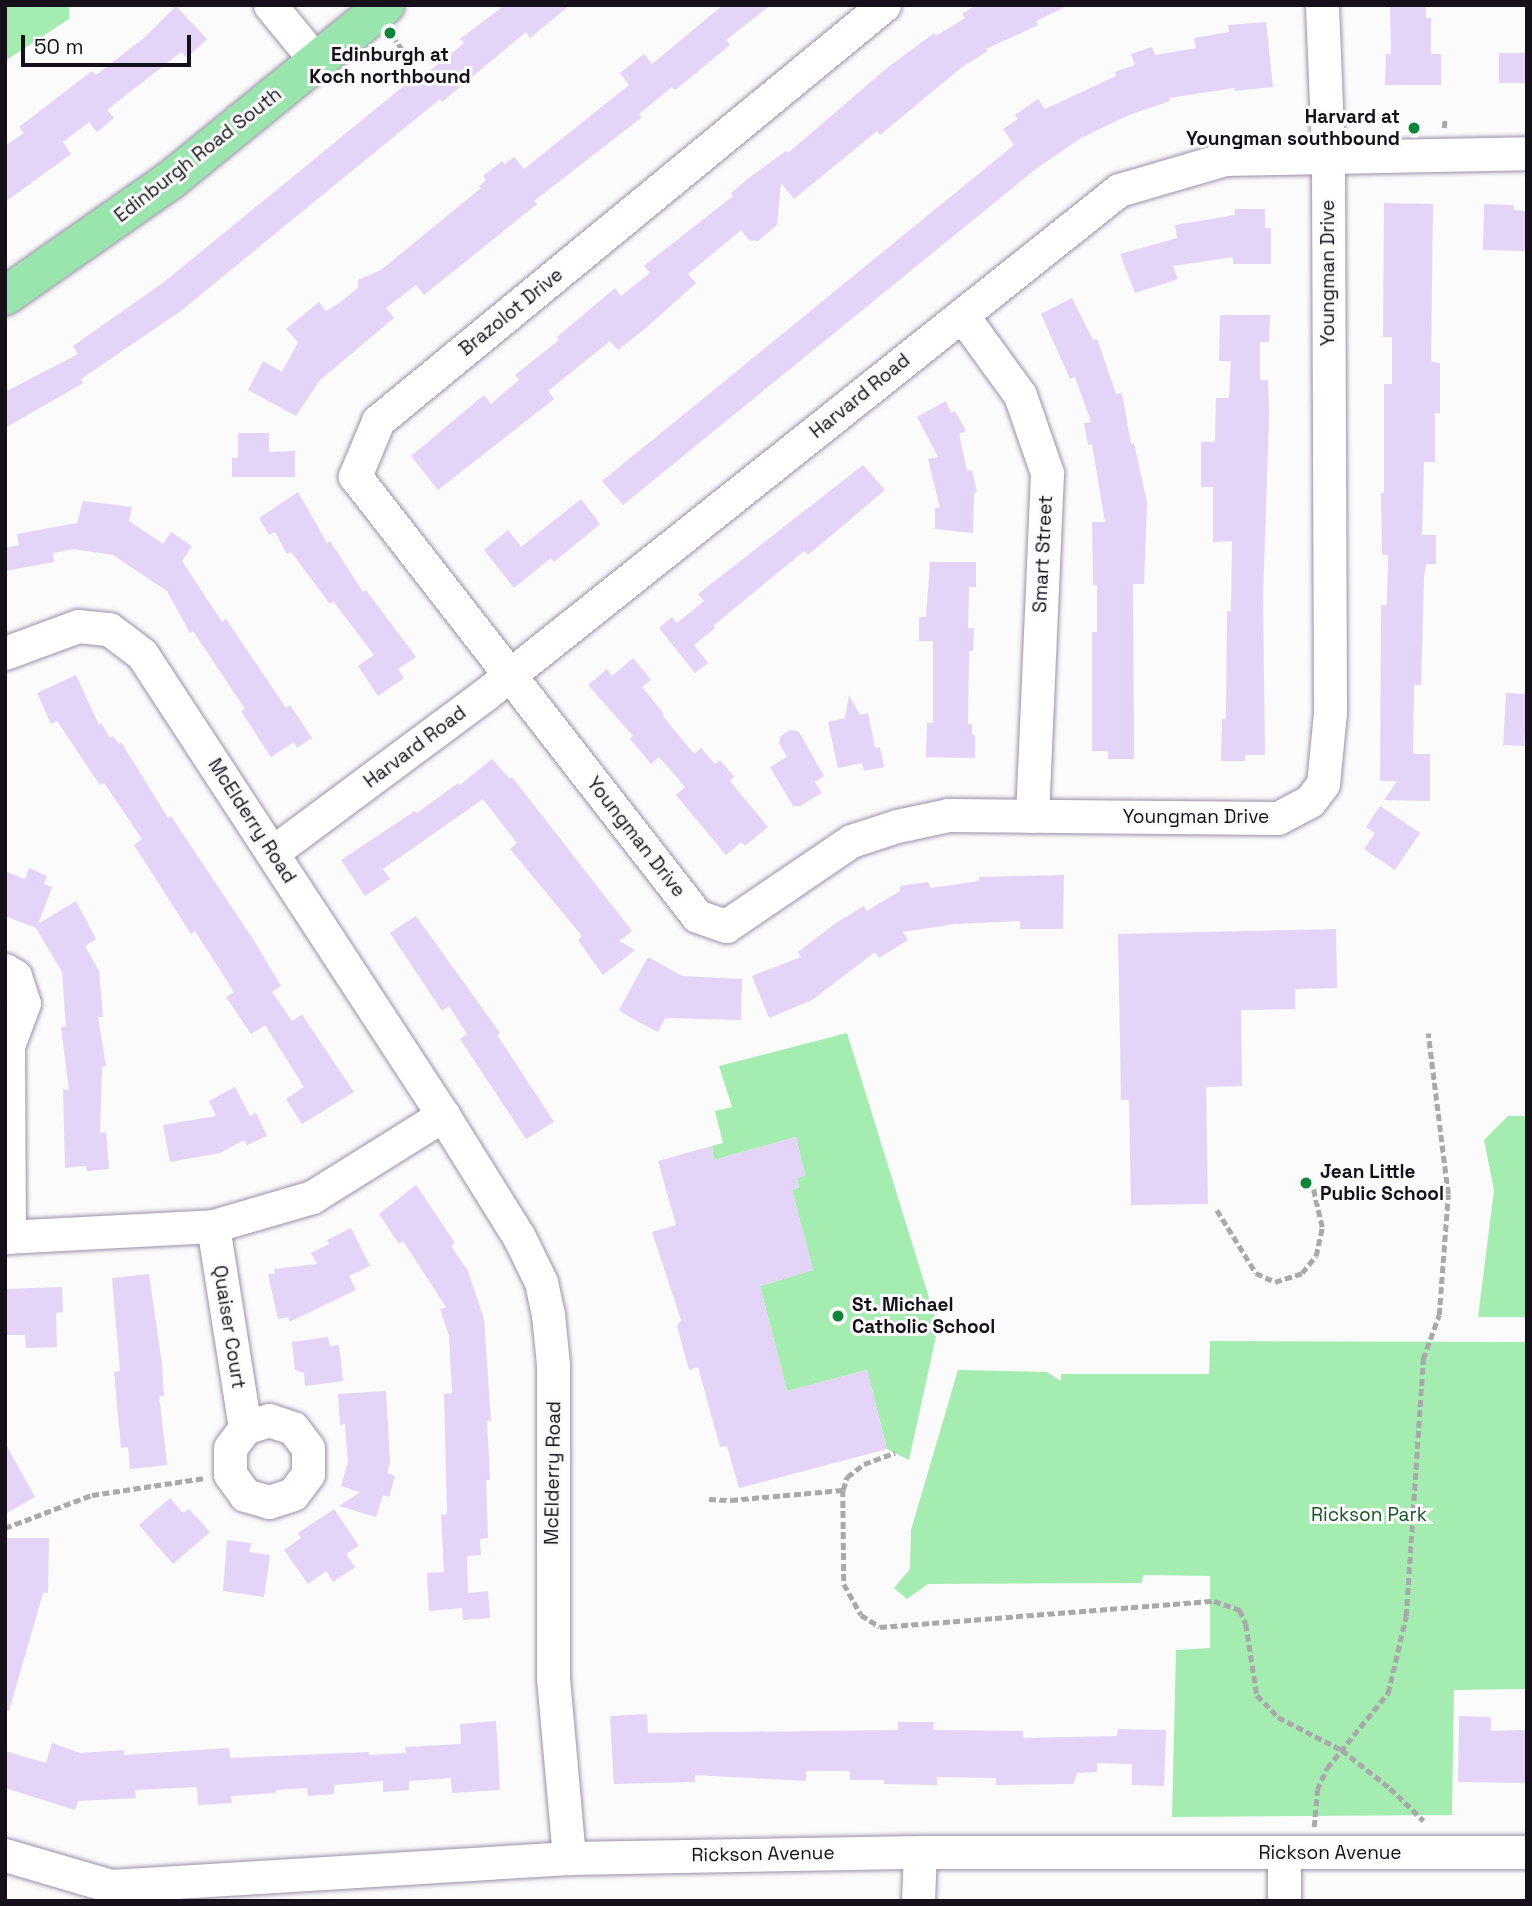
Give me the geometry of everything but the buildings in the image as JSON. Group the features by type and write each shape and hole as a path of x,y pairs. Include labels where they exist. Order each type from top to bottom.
{"main road":[{"name":"Edinburgh Road South","path":"5,296 172,179 316,61 387,19"}],"street":[{"path":"270,5 316,61"},
{"name":"Brazolot Drive","path":"509,676 355,476 378,421 884,5"},
{"name":"Youngman Drive","path":"509,676 697,916 726,926 851,841 897,826 948,815 1278,818 1310,801 1323,784 1330,712 1328,155 1322,5"},
{"name":"Harvard Road","path":"273,852 509,676 1119,190 1225,159 1527,153"},
{"name":"Smart Street","path":"962,315 1020,395 1047,473 1032,816"},
{"name":"McElderry Road","path":"5,653 78,626 109,629 142,654 443,1115 519,1237 541,1282 548,1314 553,1363 552,1678 569,1857"},
{"path":"5,970 15,976 24,1003 6,1045 7,1237 213,1226 312,1197 443,1115"},
{"name":"Quaiser Court","path":"213,1226 245,1427"},
{"path":"269,1420 293,1428 308,1448 308,1474 293,1494 269,1502 245,1495 230,1474 230,1448 245,1427 269,1420"},
{"path":"918,1901 920,1852"},
{"name":"Rickson Avenue","path":"5,1855 111,1886 569,1857 920,1852 1527,1852"},
{"path":"1284,1901 1298,1853"}],"path":[{"path":"387,19 402,49"},
{"path":"1414,128 1415,118"},
{"path":"1444,129 1445,118"},
{"path":"1298,1853 1327,1768 1388,1693 1406,1616 1423,1359 1439,1314 1448,1194 1428,1032"},
{"path":"1217,1210 1256,1273 1275,1282 1302,1273 1316,1256 1322,1227 1313,1189"},
{"path":"895,1453 863,1464 847,1477 843,1490 844,1584 861,1615 869,1622 880,1627 903,1626 1214,1601 1240,1609 1257,1695 1278,1717 1342,1750 1390,1788 1424,1821"},
{"path":"5,1528 92,1495 230,1474"},
{"path":"709,1499 731,1500 843,1490"}],"green space":[{"path":"5,5 69,5 69,19 5,61"},
{"path":"847,1033 938,1327 909,1460 887,1449 867,1370 787,1391 760,1286 813,1270 792,1190 799,1187 797,1178 805,1175 796,1137 714,1160 712,1146 723,1143 715,1111 732,1107 719,1066"},
{"path":"1508,1116 1524,1116 1527,1119 1527,1317 1478,1317 1494,1190 1484,1140"},
{"name":"Rickson Park","path":"1210,1341 1527,1342 1527,1689 1454,1690 1452,1815 1172,1817 1176,1650 1210,1648 1210,1576 1143,1575 1142,1583 928,1584 907,1599 894,1588 910,1569 911,1530 958,1370 1047,1372 1061,1381 1061,1374 1209,1374"}],"place":[{"name":"Edinburgh at Koch northbound","path":"390,33"},
{"name":"Harvard at Youngman southbound","path":"1414,128"},
{"name":"Jean Little Public School","path":"1306,1183"},
{"name":"St. Michael Catholic School","path":"838,1316"}]}
